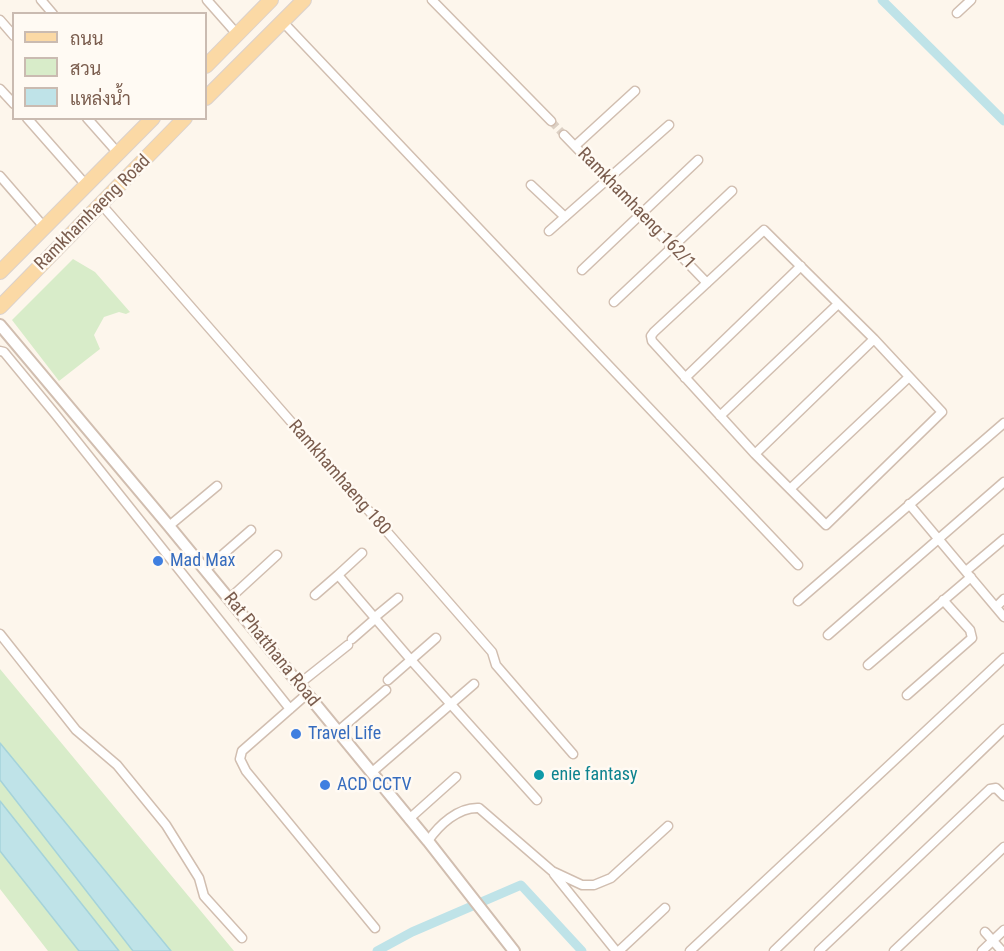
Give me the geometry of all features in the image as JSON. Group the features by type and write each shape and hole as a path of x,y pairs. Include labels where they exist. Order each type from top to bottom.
{"main road":[{"path":"207,97 304,0"},
{"path":"207,65 266,2"},
{"name":"Ramkhamhaeng Road","path":"0,272 149,120"},
{"name":"Ramkhamhaeng Road","path":"0,307 183,120"}],"street":[{"path":"41,0 51,12"},
{"path":"207,0 237,34"},
{"path":"432,0 551,121"},
{"path":"957,13 971,0"},
{"path":"0,20 12,34"},
{"path":"282,21 798,565"},
{"path":"0,89 12,102"},
{"path":"575,146 635,91"},
{"path":"29,120 87,185"},
{"path":"89,120 118,153"},
{"path":"549,231 669,124"},
{"name":"Ramkhamhaeng 162/1","path":"564,135 707,284"},
{"path":"582,270 698,160"},
{"path":"0,176 45,228"},
{"path":"531,185 565,217"},
{"path":"614,302 732,191"},
{"name":"Ramkhamhaeng 180","path":"101,204 492,652 496,665 573,754"},
{"path":"764,230 874,339 942,412 826,525 755,454 652,341 651,336 707,284 764,230"},
{"path":"685,378 801,266"},
{"path":"720,416 838,304"},
{"name":"Rat Phatthana Road","path":"0,325 206,570 428,841 514,951"},
{"path":"755,454 874,339"},
{"path":"0,351 4,352 56,415 290,709"},
{"path":"790,489 909,377"},
{"path":"56,415 69,405"},
{"path":"798,601 1004,423"},
{"path":"828,635 1004,482"},
{"path":"169,526 216,486"},
{"path":"909,504 1004,617"},
{"path":"206,570 251,530"},
{"path":"868,665 943,600 1004,539"},
{"path":"315,595 362,553"},
{"path":"229,599 277,555"},
{"path":"338,575 537,800"},
{"path":"299,684 398,598"},
{"path":"996,607 1004,599"},
{"path":"907,695 972,638 970,630 943,600"},
{"path":"0,634 76,730 117,765 166,825 199,878 204,896 242,938"},
{"path":"337,732 436,638"},
{"path":"690,951 1004,658"},
{"path":"371,773 474,684"},
{"path":"307,694 242,751 240,759 246,771 375,928"},
{"path":"774,951 1004,729"},
{"path":"409,819 456,777"},
{"path":"819,951 990,789 996,788 1004,796"},
{"path":"428,841 438,828 462,811 479,808 552,871 617,951 665,908"},
{"path":"552,871 582,885 594,885 611,878 668,826"},
{"path":"894,951 1004,848"},
{"path":"982,951 1004,930"},
{"path":"985,932 1002,951"}],"green space":[{"path":"73,259 95,272 130,312 126,314 119,312 104,317 94,335 100,349 59,381 12,320"},
{"path":"0,669 234,951 171,951 0,743"},
{"path":"0,780 133,951 119,951 0,801"},
{"path":"0,851 79,951 48,951 0,889"}],"water":[{"path":"0,743 171,951 133,951 0,780"},
{"path":"0,801 119,951 79,951 0,851"}],"waterway":[{"path":"882,0 1004,121"},
{"path":"377,951 412,932 521,885 582,951"}],"tunnel":[{"path":"551,121 564,135"}],"place":[{"name":"Mad Max","path":"158,561"},
{"name":"Travel Life","path":"296,734"},
{"name":"enie fantasy","path":"539,775"},
{"name":"ACD CCTV","path":"325,785"}]}
